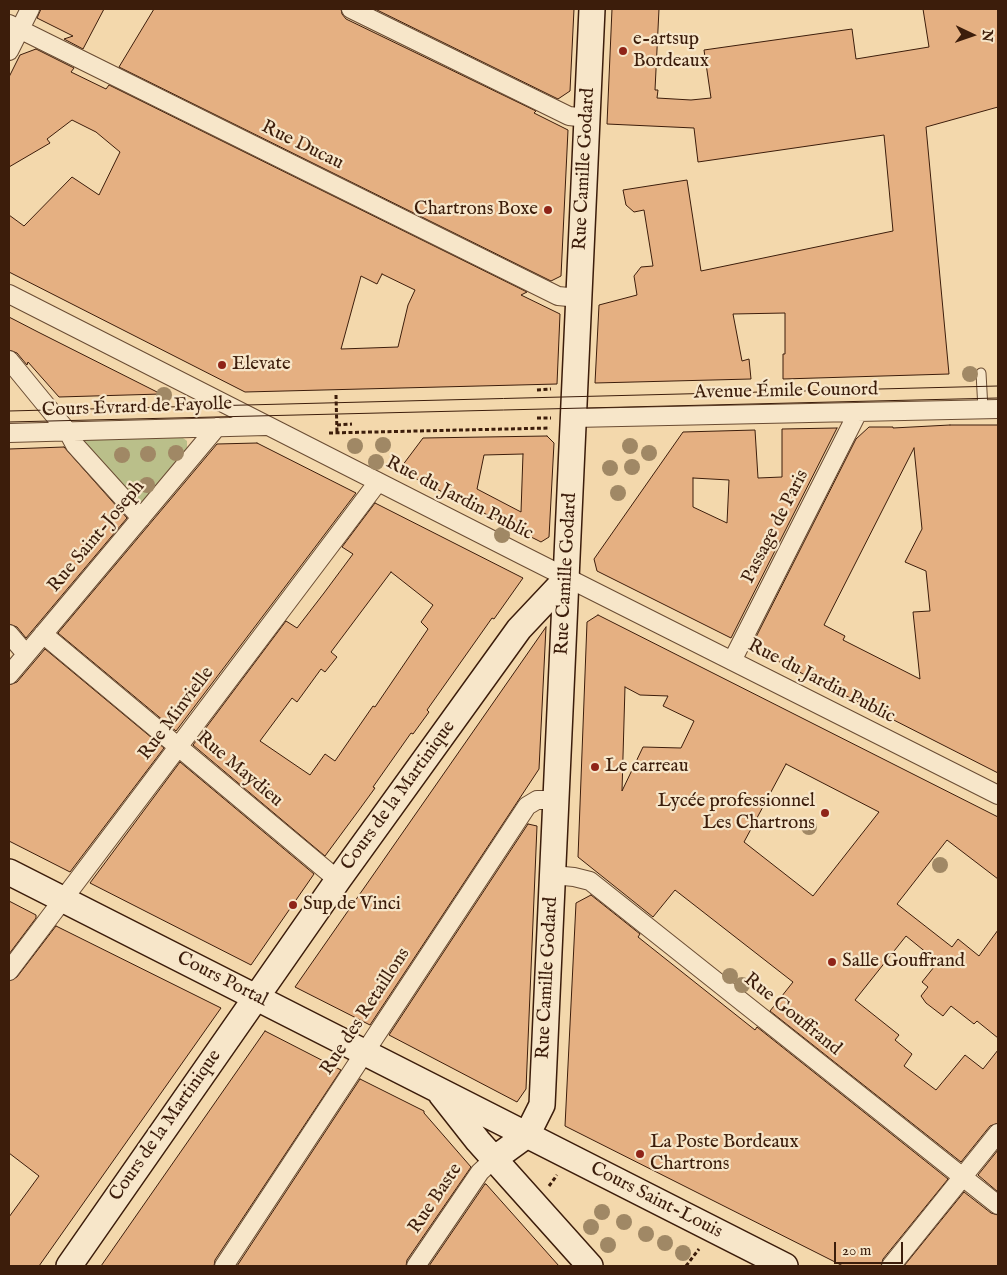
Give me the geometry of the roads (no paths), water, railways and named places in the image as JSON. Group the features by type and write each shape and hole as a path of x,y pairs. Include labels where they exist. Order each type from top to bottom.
{"street":[{"path":"9,51 14,27 30,9"},
{"path":"351,9 569,116 587,118"},
{"name":"Rue Camille Godard","path":"527,1135 542,1105 567,578 561,421 579,298 592,9"},
{"name":"Rue Ducau","path":"14,27 558,296 579,298"},
{"name":"Rue du Jardin Public","path":"9,294 998,795"},
{"path":"9,360 68,432 75,445 141,518"},
{"name":"Avenue Émile Counord","path":"561,421 990,409"},
{"name":"Passage de Paris","path":"732,661 858,412"},
{"name":"Cours Évrard de Fayolle","path":"9,433 268,426"},
{"name":"Rue Saint-Joseph","path":"9,675 217,427"},
{"name":"Rue Minvielle","path":"9,970 378,482"},
{"name":"Cours de la Martinique","path":"69,1266 338,880 520,629 567,578"},
{"path":"9,634 26,654"},
{"name":"Rue Maydieu","path":"43,634 338,880"},
{"name":"Rue des Retaillons","path":"224,1266 527,806 537,800 556,800"},
{"name":"Cours Portal","path":"9,872 527,1135"},
{"name":"Rue Gouffrand","path":"553,876 574,877 590,881 998,1205"},
{"name":"Cours Portal","path":"436,1088 494,1158 590,1266"},
{"path":"891,1266 998,1133"},
{"path":"494,1158 527,1135"},
{"name":"Cours Saint-Louis","path":"527,1135 785,1266"},
{"name":"Rue Baste","path":"416,1266 480,1172 494,1158"}],"lane":[{"path":"981,374 990,409"}],"tram line":[{"path":"9,411 998,386"},
{"path":"9,422 998,398"}],"place":[{"name":"e-artsup Bordeaux","path":"623,51"},
{"name":"Chartrons Boxe","path":"548,210"},
{"name":"Elevate","path":"222,365"},
{"name":"Le carreau","path":"595,767"},
{"name":"Lycée professionnel Les Chartrons","path":"825,813"},
{"name":"Sup de Vinci","path":"293,905"},
{"name":"Salle Gouffrand","path":"832,962"},
{"name":"La Poste Bordeaux Chartrons","path":"640,1154"}]}
